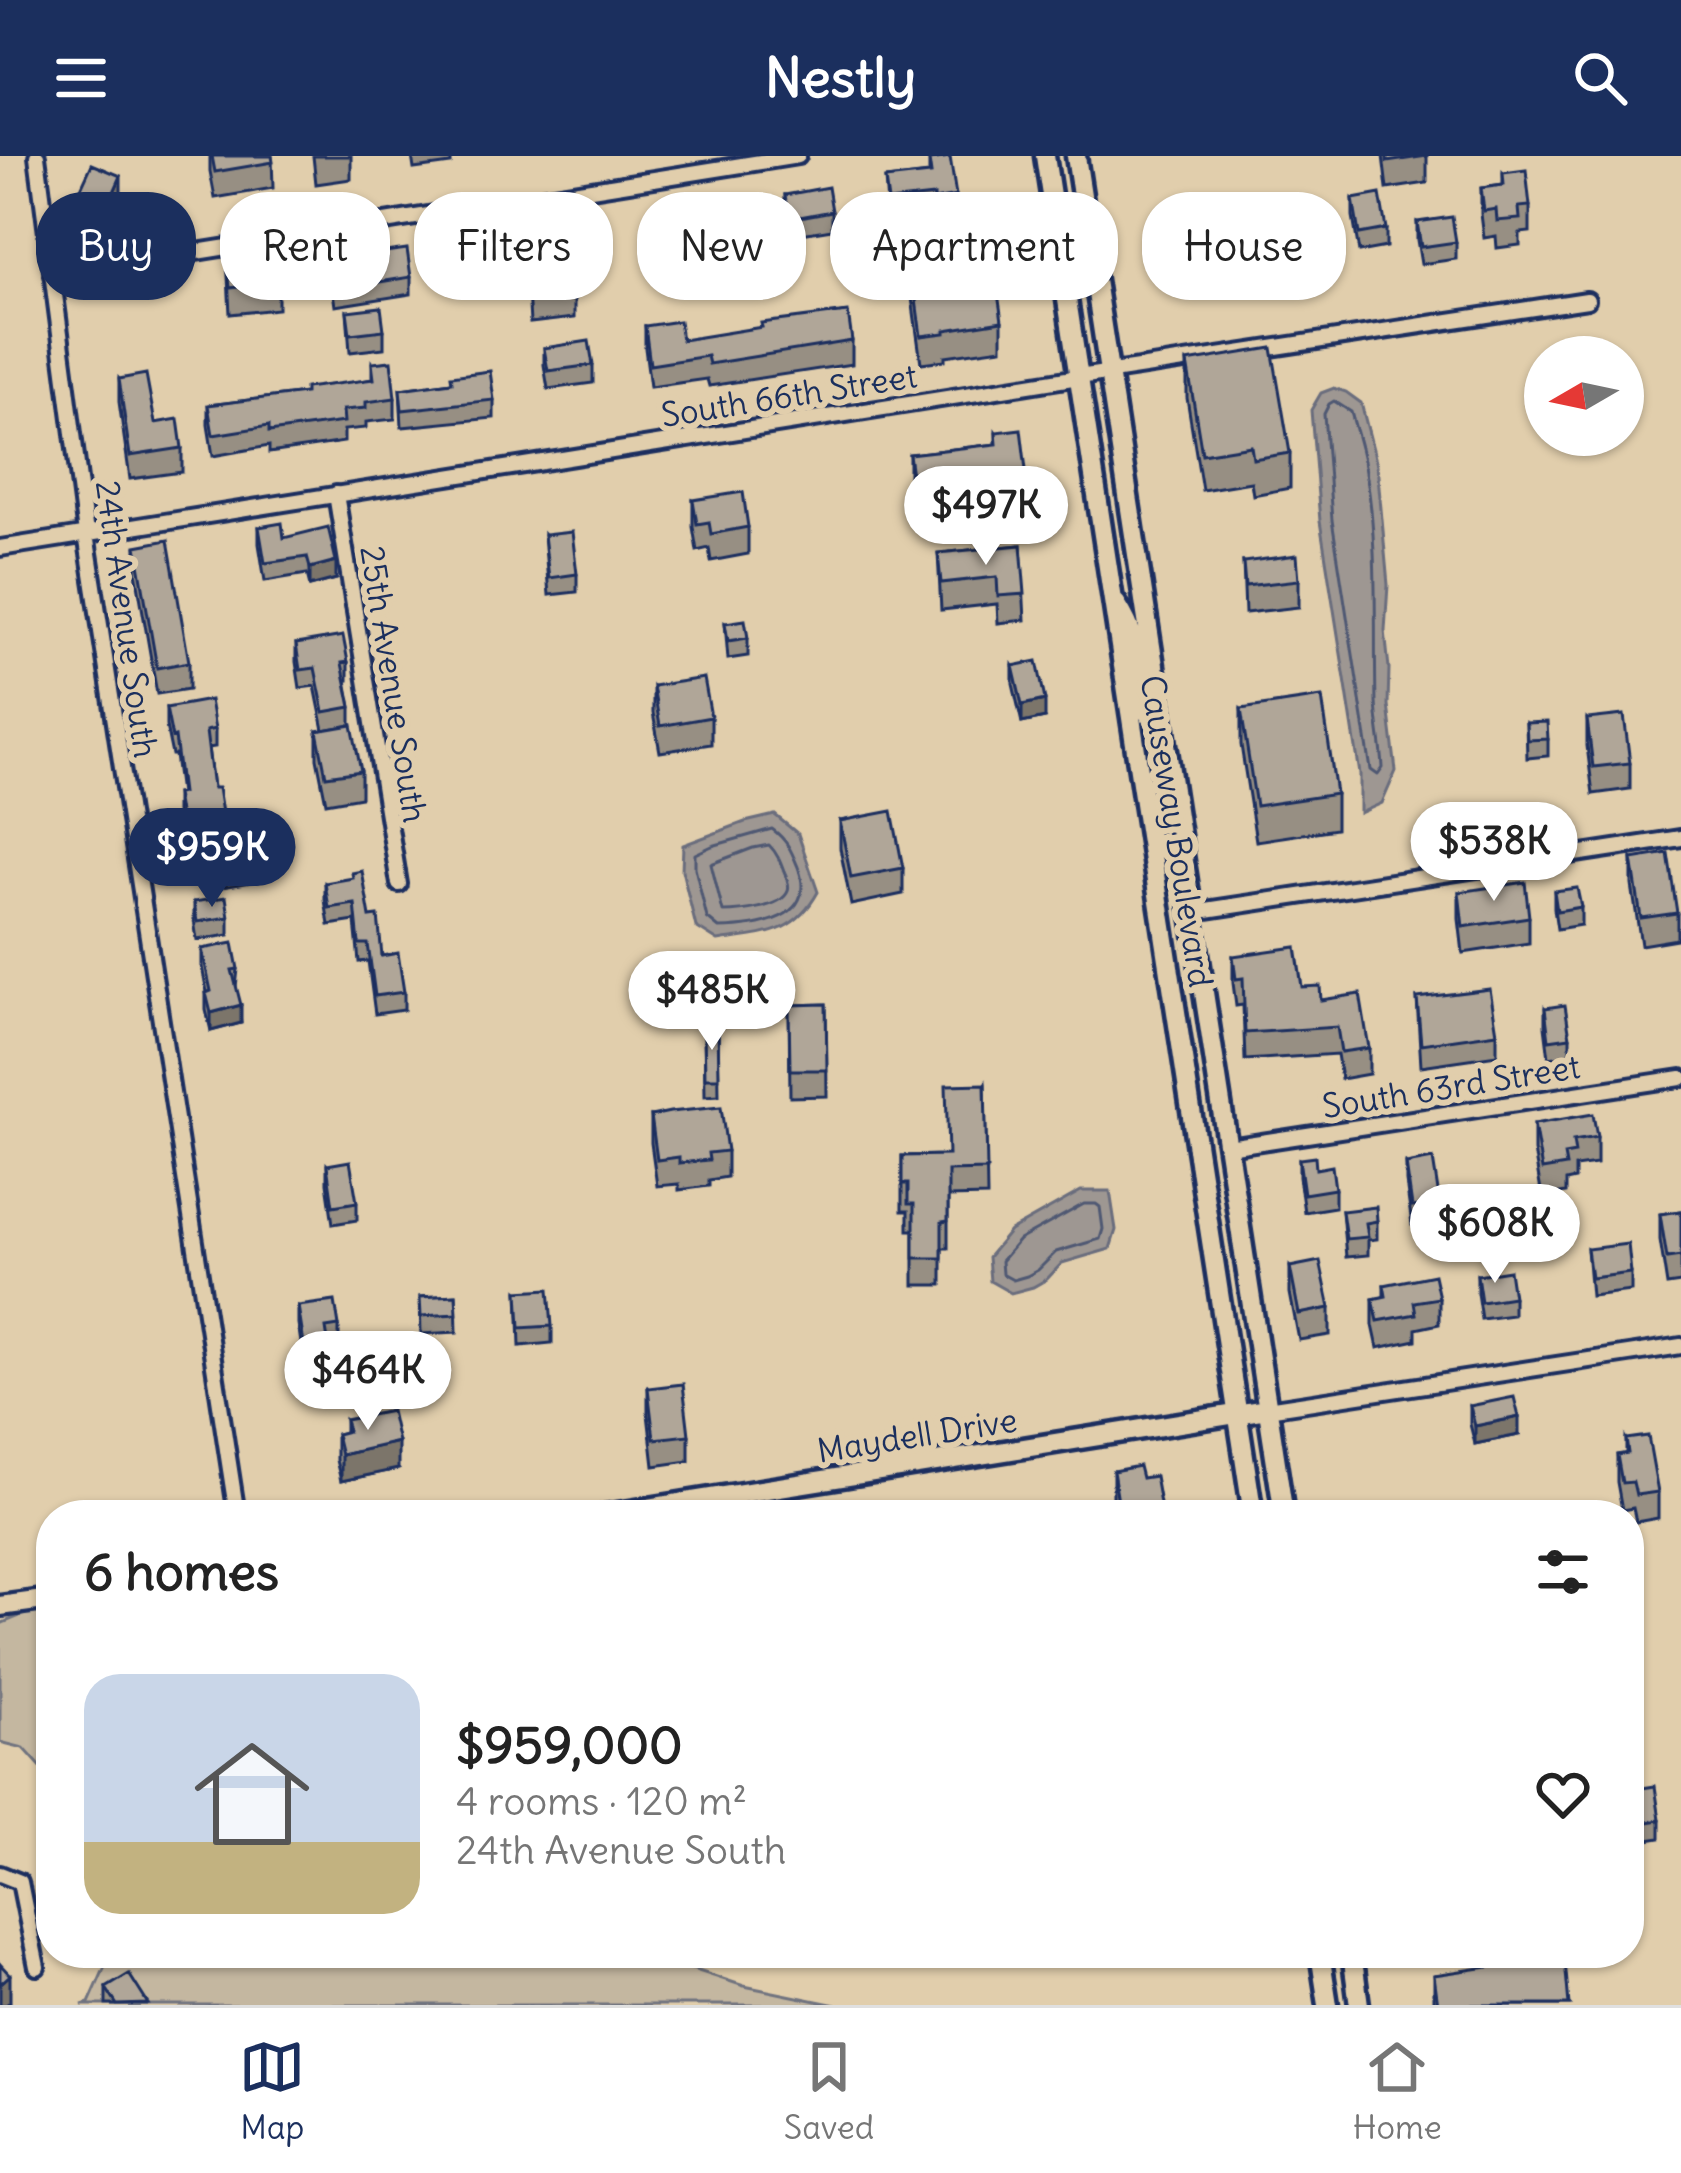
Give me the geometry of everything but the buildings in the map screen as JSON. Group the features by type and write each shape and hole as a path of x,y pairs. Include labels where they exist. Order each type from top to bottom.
{"main road":[{"name":"Causeway Boulevard","path":"1045,156 1251,1500"},
{"name":"Causeway Boulevard","path":"1076,156 1282,1500"},
{"path":"1110,594 1132,634 1144,708 1150,722 1163,729"},
{"name":"Maydell Drive","path":"703,1500 1268,1408"},
{"path":"0,1606 36,1602"},
{"path":"1322,1968 1328,2005"},
{"path":"1354,1968 1359,2005"}],"street":[{"name":"24th Avenue South","path":"37,156 42,192"},
{"path":"196,252 798,156"},
{"name":"24th Avenue South","path":"55,300 86,534 235,1500"},
{"name":"South 66th Street","path":"0,548 1587,300"},
{"name":"25th Avenue South","path":"336,494 399,884"},
{"path":"1193,912 1681,838"},
{"name":"South 63rd Street","path":"1228,1147 1681,1078"},
{"path":"1268,1408 1681,1346"},
{"path":"0,1874 20,1882 36,1961"}],"shaded area":[{"path":"36,1609 36,1761 24,1748 0,1742 0,1624"},
{"path":"104,1968 689,1968 744,1986 836,2005 82,2005 89,2003"}],"water":[{"path":"1334,388 1361,403 1377,465 1388,585 1388,705 1396,771 1382,803 1360,813 1360,774 1320,521 1311,410 1321,393"},
{"path":"775,815 798,834 818,892 788,925 718,941 696,927 682,870 683,845"},
{"path":"1081,1191 1110,1191 1116,1230 1110,1249 1062,1263 1047,1279 1011,1293 990,1281 988,1257 1010,1231"}]}
